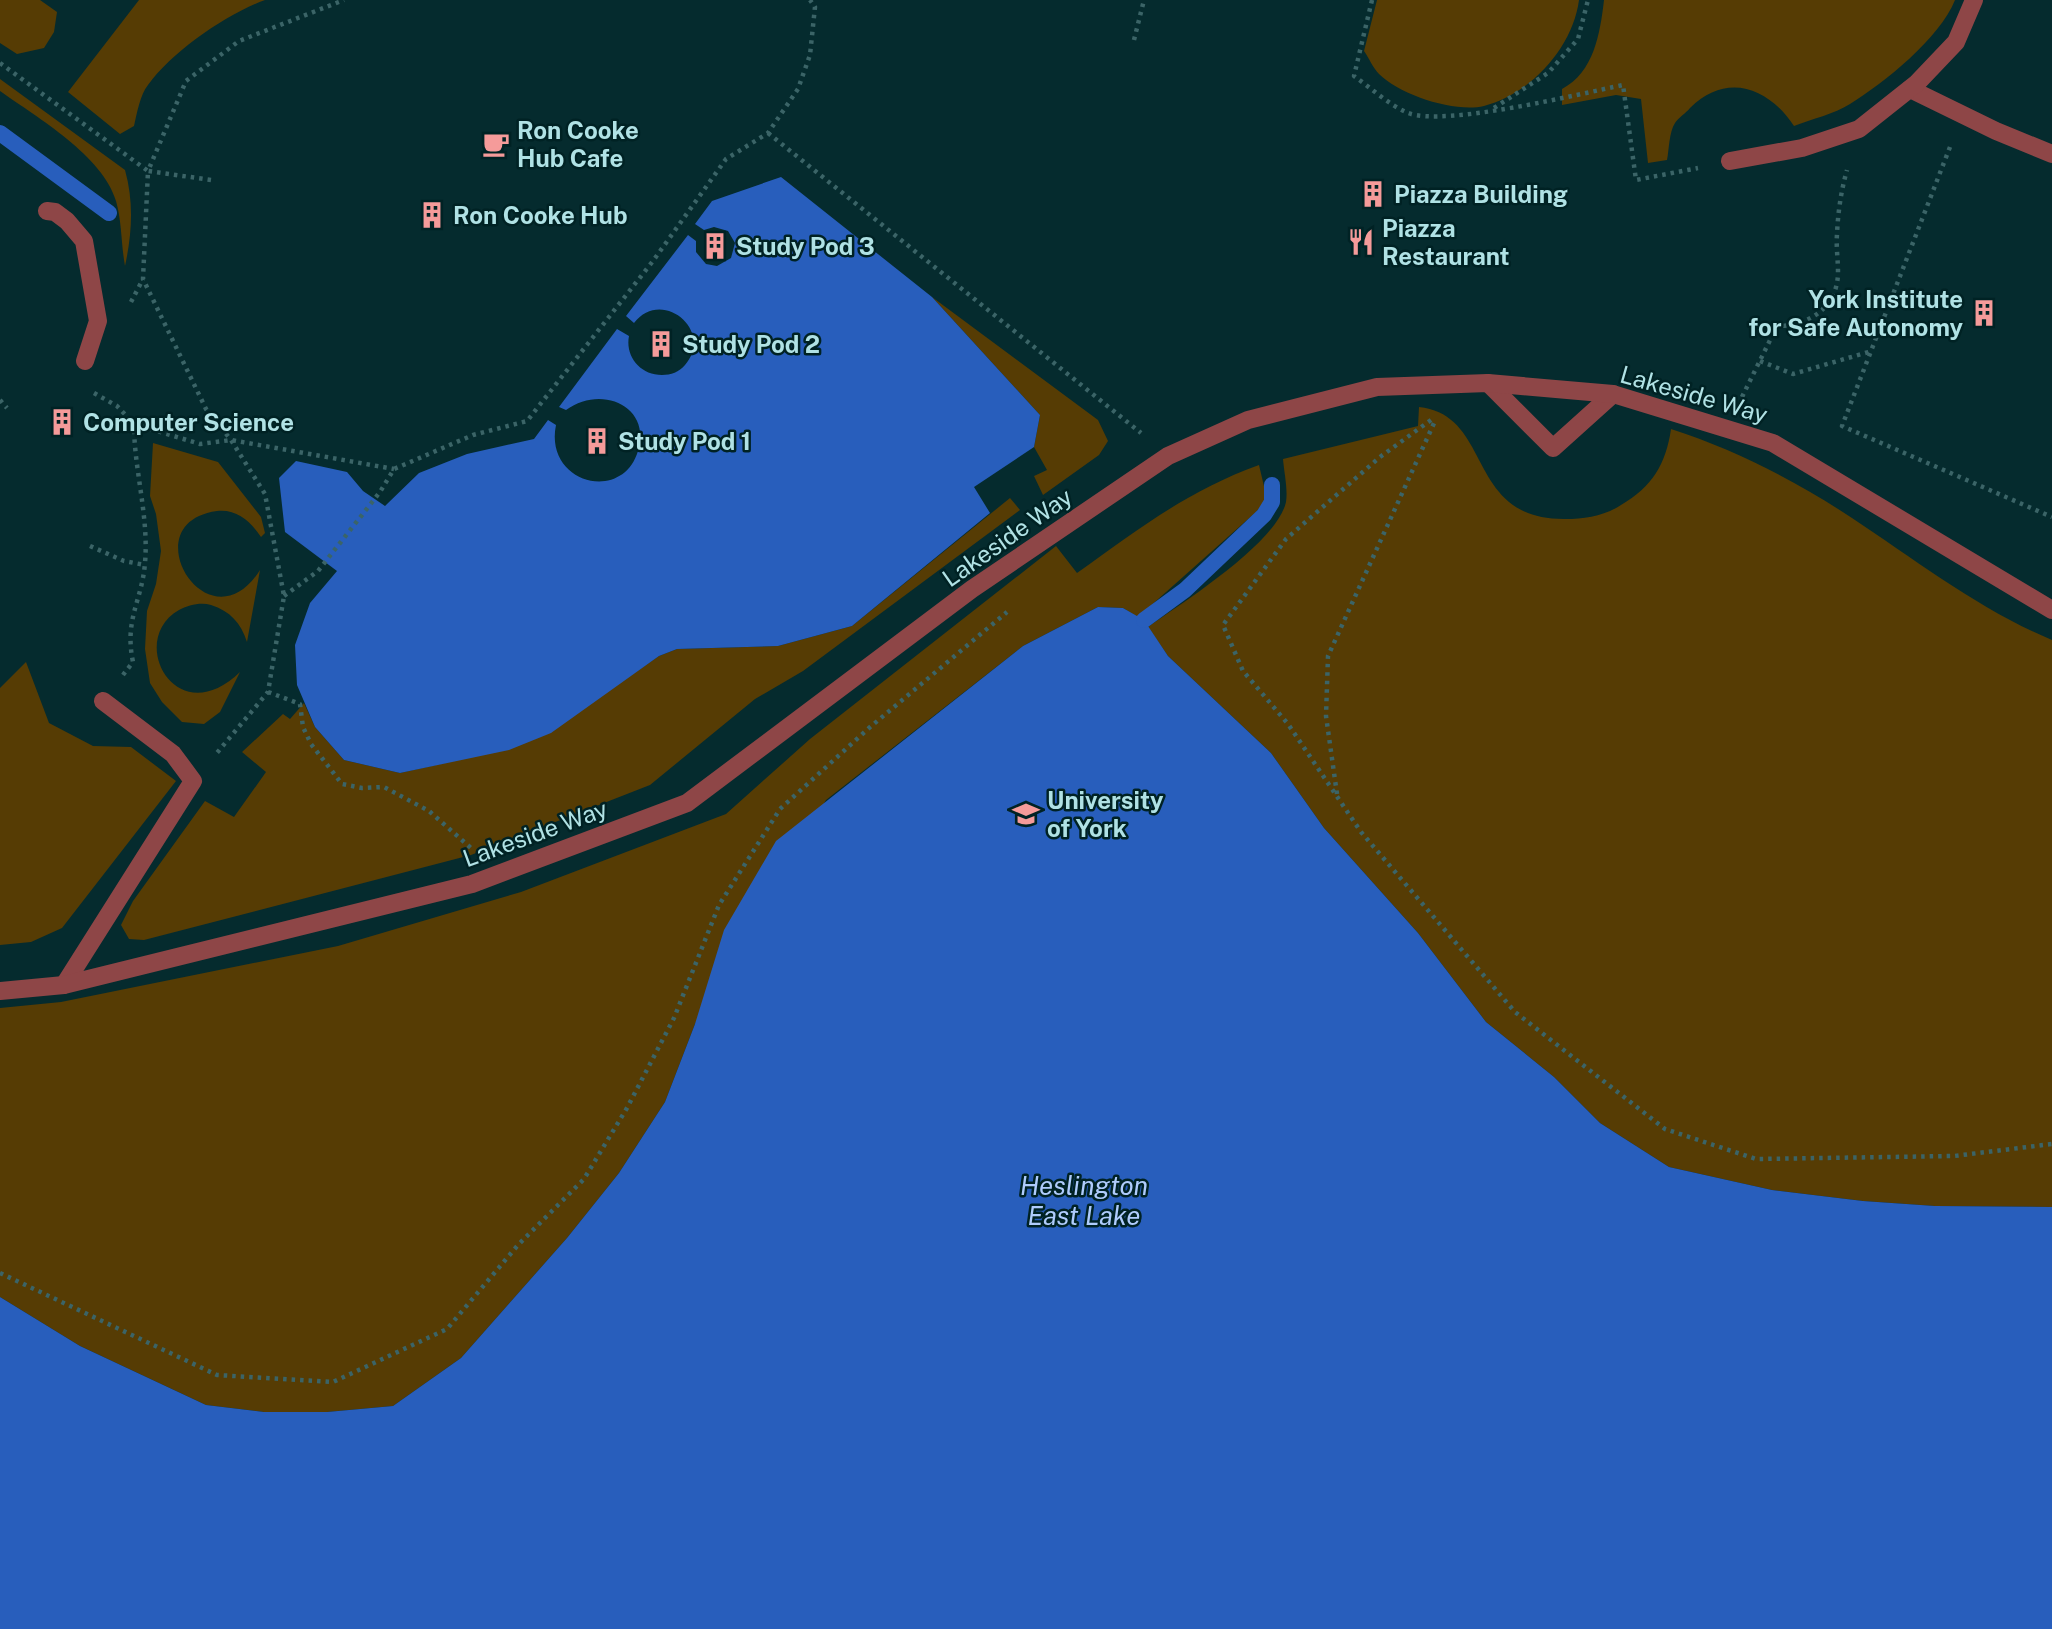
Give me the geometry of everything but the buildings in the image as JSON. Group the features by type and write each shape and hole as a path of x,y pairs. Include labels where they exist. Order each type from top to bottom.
{"lane":[{"path":"1730,162 1802,148 1859,129 1909,89 1956,42 1974,0"},
{"path":"1909,89 2052,154"},
{"path":"47,211 55,212 68,221 84,241 99,321 85,362"},
{"path":"1488,383 1553,449 1613,394"},
{"name":"Lakeside Way","path":"0,991 64,985 472,884 687,803 972,589 1168,456 1248,419 1377,387 1488,383 1613,394 1773,443 2052,610"},
{"path":"64,985 193,782 173,754 103,701"}],"path":[{"path":"193,782 268,692 285,596 265,494 231,440 206,409 143,279 148,171 186,81 239,41 344,0"},
{"path":"97,398 117,406 134,424 200,444 231,440 394,469 473,435 527,421 653,261 726,159 768,133 798,89 810,55 814,7 810,0"},
{"path":"1134,40 1144,0"},
{"path":"1372,0 1354,76 1408,113 1432,118 1491,110 1623,85 1636,180 1730,162"},
{"path":"1491,110 1548,74 1578,39 1588,0"},
{"path":"0,63 148,171 211,180"},
{"path":"1728,395 1742,398 1777,326 1796,326 1812,320 1829,303 1839,276 1836,236 1841,193 1859,129"},
{"path":"768,133 1168,456"},
{"path":"1944,139 1951,149 1842,426 2052,517"},
{"path":"1760,360 1793,374 1873,351"},
{"path":"0,400 7,408"},
{"path":"1338,797 1326,716 1328,656 1436,414 1380,457 1286,539 1223,625 1243,671 1288,724 1361,832 1514,1012 1665,1129 1756,1159 1954,1156 2052,1144"},
{"path":"103,701 133,662 128,638 145,565 146,535 134,457 134,424"},
{"path":"285,596 318,571 380,492 394,469"},
{"path":"90,546 124,561 145,565"},
{"path":"0,1273 217,1375 333,1382 447,1329 517,1245 584,1179 628,1108 674,1018 719,905 780,809 869,728 1015,605"},
{"path":"268,692 300,704 303,727 311,744 342,783 362,788 384,788 429,811 500,873"}],"shaded area":[{"path":"0,0 40,0 57,12 54,32 44,48 17,54 0,43"},
{"path":"139,0 265,0 217,24 185,47 158,72 145,89 134,126 120,134 68,92"},
{"path":"1377,0 1579,0 1575,18 1559,51 1533,80 1501,100 1484,106 1458,107 1428,100 1400,89 1377,72 1364,51"},
{"path":"1604,0 1955,0 1948,15 1910,58 1844,108 1794,126 1784,113 1760,94 1733,87 1718,90 1704,97 1676,121 1667,160 1648,163 1641,99 1616,95 1562,105 1562,89 1582,73 1594,51"},
{"path":"0,79 125,170 131,218 125,266 118,209 109,184 84,154 67,139 0,91"},
{"path":"932,297 1098,420 1108,441 1099,455 1043,495 1034,476 1047,470 1034,447 1040,415"},
{"path":"1419,407 1443,414 1459,428 1495,486 1511,503 1533,515 1565,519 1608,512 1632,498 1656,473 1669,442 1671,429 1695,437 1765,467 1809,491 1974,600 2052,640 2052,1207 1935,1206 1863,1201 1772,1190 1669,1167 1600,1123 1554,1077 1486,1022 1418,933 1324,828 1271,753 1168,656 1148,627 1226,571 1265,535 1279,518 1286,502 1283,459 1418,426"},
{"path":"153,443 218,462 261,517 265,533 261,537 248,521 237,514 217,511 192,520 180,537 179,556 187,575 201,590 220,597 240,591 260,570 247,642 242,629 229,614 203,604 190,605 179,610 164,624 157,641 158,659 166,676 179,688 196,693 217,688 240,672 220,712 204,724 182,722 162,702 150,683 145,649 147,611 156,584 161,551 156,514 150,496"},
{"path":"1259,465 1267,499 1256,512 1138,617 1123,608 1098,607 1023,646 826,800 695,1024 665,1102 619,1173 567,1238 461,1358 393,1406 327,1412 264,1412 206,1405 80,1346 0,1297 0,1008 61,1002 338,946 521,892 726,814 810,739 1056,546 1077,573 1186,499"},
{"path":"1010,498 1020,510 803,671 755,699 650,785 471,855 144,940 129,939 121,925 133,901 205,801 234,817 266,772 242,752 283,714 290,719 304,703 315,727 344,760 400,773 445,763 614,687 659,656 677,649 778,646 852,626"},
{"path":"26,662 49,723 93,746 131,747 176,781 62,928 31,942 0,945 0,688"}],"water":[{"path":"781,177 932,297 1040,415 1034,447 974,487 990,513 852,626 778,646 677,649 659,656 551,733 509,750 400,773 344,760 315,727 297,685 295,645 310,603 337,571 285,532 279,478 296,461 347,472 363,491 385,506 419,473 467,454 534,439 548,420 556,425 555,445 562,461 572,473 586,480 602,481 617,477 629,467 638,451 638,422 631,411 608,400 594,399 580,402 566,410 559,407 617,329 629,336 629,351 632,357 647,372 665,375 675,373 685,365 693,352 693,339 689,327 681,317 658,309 645,313 634,323 626,316 688,235 696,241 696,252 706,264 717,266 731,258 735,243 728,231 714,227 704,230 695,224 712,201"},
{"name":"Heslington East Lake","path":"1098,607 1123,608 1144,620 1168,656 1271,753 1324,828 1418,933 1486,1022 1554,1077 1600,1123 1669,1167 1772,1190 1863,1201 1935,1206 2052,1207 2052,1629 0,1629 0,1297 80,1346 206,1405 264,1412 327,1412 393,1406 461,1358 567,1238 619,1173 665,1102 695,1024 724,930 776,841 1023,646"}],"waterway":[{"path":"0,133 109,213"},
{"path":"1144,620 1185,590 1264,515 1272,502 1272,485"}],"place":[{"name":"Ron Cooke Hub Cafe","path":"496,144"},
{"name":"Piazza Building","path":"1373,194"},
{"name":"Ron Cooke Hub","path":"432,215"},
{"name":"Piazza Restaurant","path":"1361,242"},
{"name":"Study Pod 3","path":"715,246"},
{"name":"York Institute for Safe Autonomy","path":"1984,313"},
{"name":"Study Pod 2","path":"661,344"},
{"name":"Computer Science","path":"62,422"},
{"name":"Study Pod 1","path":"597,441"},
{"name":"University of York","path":"1026,814"}]}
